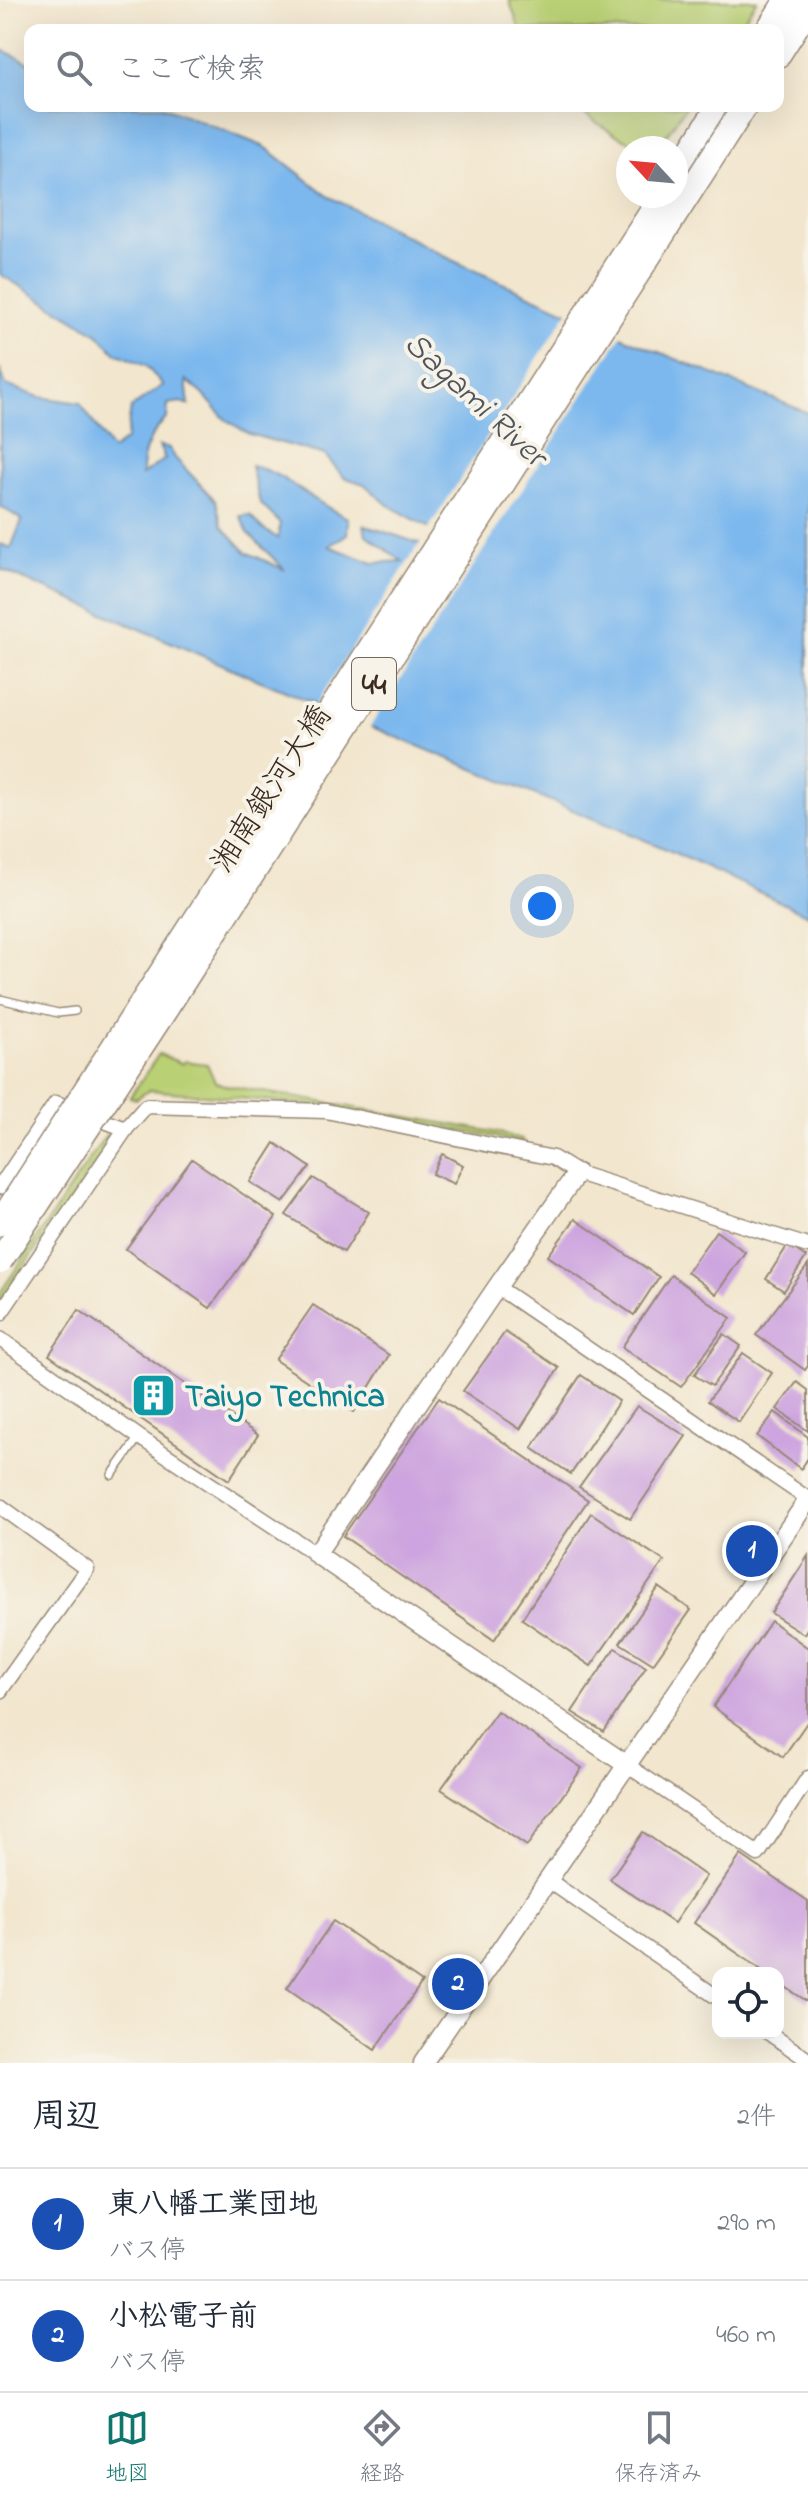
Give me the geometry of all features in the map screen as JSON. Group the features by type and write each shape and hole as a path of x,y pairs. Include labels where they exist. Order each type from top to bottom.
{"main road":[{"path":"772,24 787,0"},
{"path":"784,46 808,8"},
{"path":"688,155 715,112"},
{"name":"湘南銀河大橋","path":"0,1261 176,994 741,112"},
{"name":"湘南銀河大橋","path":"0,1223 654,208"}],"street":[{"path":"2,1180 56,1103 126,1129"},
{"path":"0,1314 126,1129 146,1106 326,1111 553,1158 577,1173 808,1246"},
{"path":"316,1554 577,1173"},
{"path":"423,2063 808,1500 497,1287"},
{"path":"0,1339 139,1437 758,1854 808,1778"},
{"path":"0,1506 87,1569 5,1672 0,1691"},
{"path":"548,1880 712,1994"},
{"path":"778,2039 808,2060"}],"lane":[{"path":"0,999 58,1013 75,1011"},
{"path":"112,1475 139,1437"}],"green space":[{"path":"509,0 757,0 741,24 518,24"},
{"path":"581,112 682,112 666,136 619,136"},
{"path":"159,1054 183,1064 184,1061 207,1064 215,1082 224,1085 500,1133 523,1140 522,1144 303,1104 149,1090 136,1099 130,1097"},
{"path":"106,1135 109,1143 0,1301 0,1293"}],"water":[{"name":"Sagami River","path":"0,49 24,60 24,112 177,112 265,147 328,196 456,262 632,341 808,413 808,915 664,848 0,569 0,544 11,548 22,520 0,506 0,369 6,385 39,397 80,403 112,450 126,440 131,408 163,385 146,366 116,353 98,334 0,274","holes":["186,380 225,419 249,434 325,455 343,477 364,484 388,505 458,544 442,551 364,525 366,535 402,561 373,563 329,546 347,534 348,518 275,474 251,466 260,503 280,523 278,538 263,529 250,515 240,516 249,534 285,570 246,552 222,526 216,501 169,448 159,446 165,459 142,475 145,451 152,436 167,418 168,404 181,402 189,405"]}],"pier":[{"path":"570,308 623,333 368,730 314,707 422,540 442,547 450,544 427,531"}],"building":[{"path":"275,1143 310,1167 283,1203 250,1182"},
{"path":"442,1154 463,1165 454,1184 432,1174"},
{"path":"192,1159 276,1217 210,1308 126,1249"},
{"path":"313,1178 369,1212 344,1252 286,1215"},
{"path":"575,1219 659,1277 634,1315 548,1256"},
{"path":"716,1231 745,1252 716,1294 687,1272"},
{"path":"788,1245 806,1257 784,1291 766,1279"},
{"path":"808,1265 808,1366 805,1370 756,1335"},
{"path":"671,1275 731,1318 681,1387 622,1347"},
{"path":"313,1305 389,1355 354,1412 275,1360"},
{"name":"Taiyo Technica","path":"79,1310 258,1435 229,1480 49,1355"},
{"path":"505,1332 559,1368 520,1429 463,1391"},
{"path":"724,1334 741,1346 712,1386 694,1375"},
{"path":"743,1353 772,1373 739,1422 708,1401"},
{"path":"581,1375 619,1401 571,1474 532,1448"},
{"path":"797,1382 808,1390 808,1431 777,1409"},
{"path":"439,1398 588,1500 494,1640 343,1536"},
{"path":"637,1406 686,1436 630,1519 579,1487"},
{"path":"775,1412 808,1437 808,1458 801,1469 757,1436"},
{"path":"591,1513 664,1561 591,1666 522,1619"},
{"path":"808,1556 808,1627 804,1634 771,1613"},
{"path":"659,1587 691,1610 653,1664 620,1643"},
{"path":"771,1621 808,1648 808,1721 783,1757 713,1707"},
{"path":"615,1648 646,1667 604,1732 572,1712"},
{"path":"497,1711 582,1768 527,1846 441,1789"},
{"path":"643,1832 706,1876 674,1923 610,1879"},
{"path":"741,1855 808,1901 808,2002 784,1986 784,1967 757,1967 694,1923"},
{"path":"333,1921 422,1982 375,2050 287,1988"}],"place":[{"name":"Taiyo Technica","path":"154,1395"},
{"name":"東八幡工業団地","path":"752,1551"},
{"name":"小松電子前","path":"458,1984"}]}
